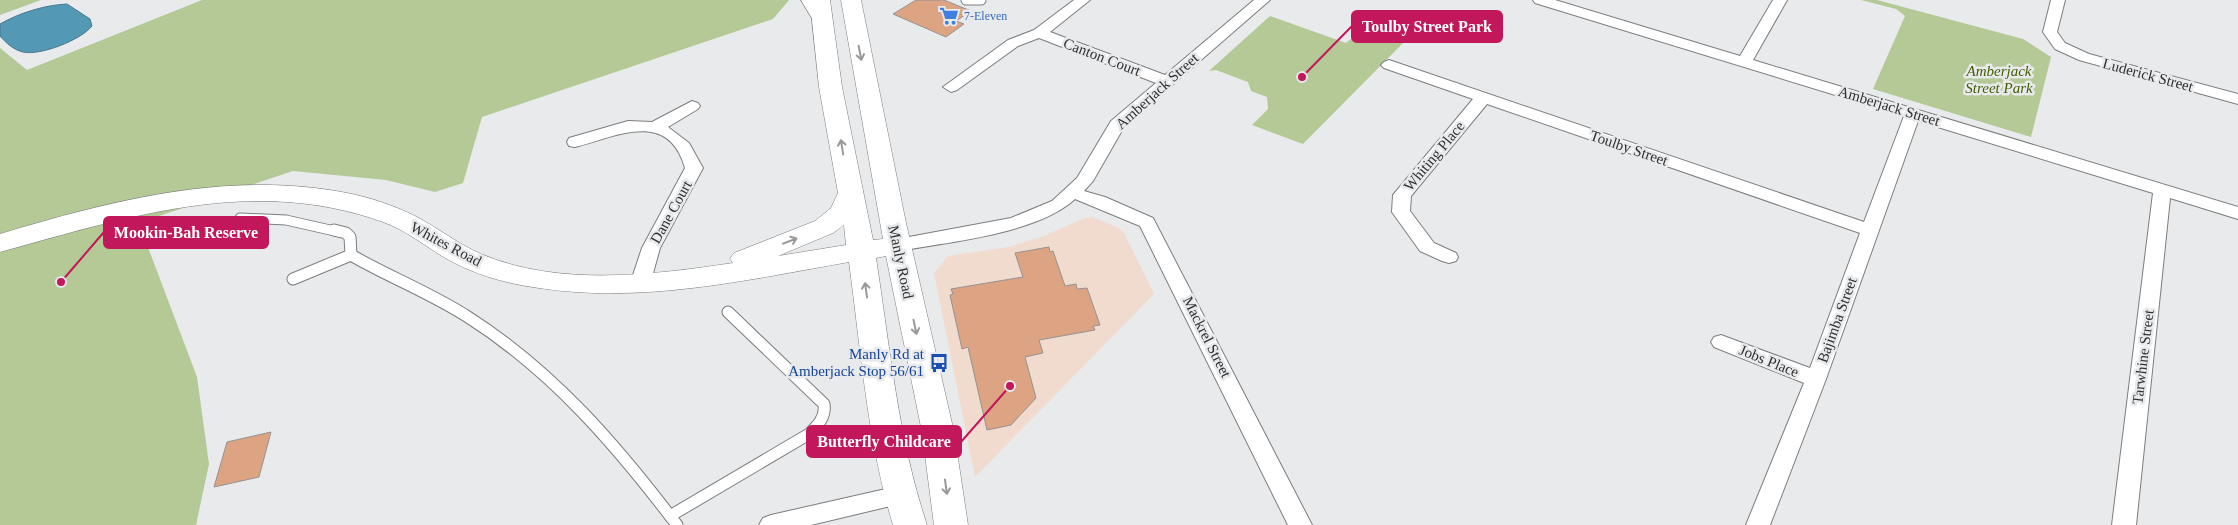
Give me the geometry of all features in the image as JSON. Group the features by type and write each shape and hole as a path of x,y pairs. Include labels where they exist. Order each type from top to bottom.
{"main road":[{"name":"Manly Road","path":"851,0 898,245 938,432 951,525"},
{"path":"818,5 860,252 887,438 899,495 910,525"},
{"name":"Whites Road","path":"0,242 129,207 204,196 259,191 335,198 395,217 479,264 538,279 603,285 640,284 696,278 898,245"},
{"path":"696,278 824,227 836,220 844,210 850,195"}],"street":[{"path":"951,87 1012,43 1039,33 1083,0"},
{"name":"Amberjack Street","path":"898,245 1015,223 1058,205 1084,181 1117,124 1263,0"},
{"name":"Amberjack Street","path":"1540,0 2238,213"},
{"path":"1744,63 1780,0"},
{"name":"Luderick Street","path":"2058,0 2050,32 2060,46 2084,57 2238,99"},
{"name":"Canton Court","path":"1039,33 1166,81"},
{"name":"Toulby Street","path":"1389,65 1869,230"},
{"name":"Whiting Place","path":"1448,257 1427,247 1401,212 1402,195 1483,98"},
{"path":"576,142 619,128 640,125 657,126 692,106"},
{"name":"Bajimba Street","path":"1758,525 1816,379 1913,113"},
{"name":"Dane Court","path":"640,284 651,248 694,168 686,149 668,131 657,126"},
{"name":"Tarwhine Street","path":"2124,525 2162,190"},
{"name":"Mackrel Street","path":"1073,193 1099,201 1147,222 1300,525"},
{"name":"Jobs Place","path":"1721,342 1816,379"},
{"path":"771,525 899,495"}],"lane":[{"path":"966,0 981,0"},
{"path":"240,218 286,220 346,233 350,237 351,255"},
{"path":"293,278 351,255 469,318 520,354 575,402 624,456 674,520 809,434 821,422 826,409 824,404 728,312"}],"shaded area":[{"path":"1092,217 1119,228 1124,233 1154,294 975,477 934,273 948,256 1009,247 1044,236 1082,219"}],"green space":[{"path":"0,0 41,0 0,15"},
{"path":"202,0 789,0 773,19 482,117 463,183 435,192 386,180 293,171 156,217 146,242 197,377 209,464 196,525 0,525 0,48 27,70"},
{"name":"Amberjack Street Park","path":"1861,0 1877,0 2023,39 2051,57 2031,137 1873,89 1905,16 1896,9"},
{"path":"1270,16 1346,43 1362,30 1403,43 1303,144 1252,125 1268,109 1267,97 1251,91 1248,82 1216,70 1209,71"}],"water":[{"path":"67,4 90,19 92,26 79,37 60,46 30,53 16,50 0,36 0,24 7,20 41,8"}],"building":[{"path":"916,0 944,0 971,11 956,21 964,24 946,37 893,14"},
{"path":"1049,247 1050,252 1053,251 1065,286 1076,284 1077,289 1087,288 1100,325 1093,326 1095,330 1039,340 1043,353 1025,357 1036,398 1011,425 987,430 968,347 962,349 950,295 953,294 951,289 1023,277 1015,253"},
{"path":"271,432 259,477 214,487 227,442"}],"place":[{"name":"7-Eleven","path":"949,16"},
{"name":"Toulby Street Park","path":"1302,77"},
{"name":"Mookin-Bah Reserve","path":"61,282"},
{"name":"Manly Rd at Amberjack Stop 56/61","path":"939,363"},
{"name":"Butterfly Childcare","path":"1010,386"}]}
